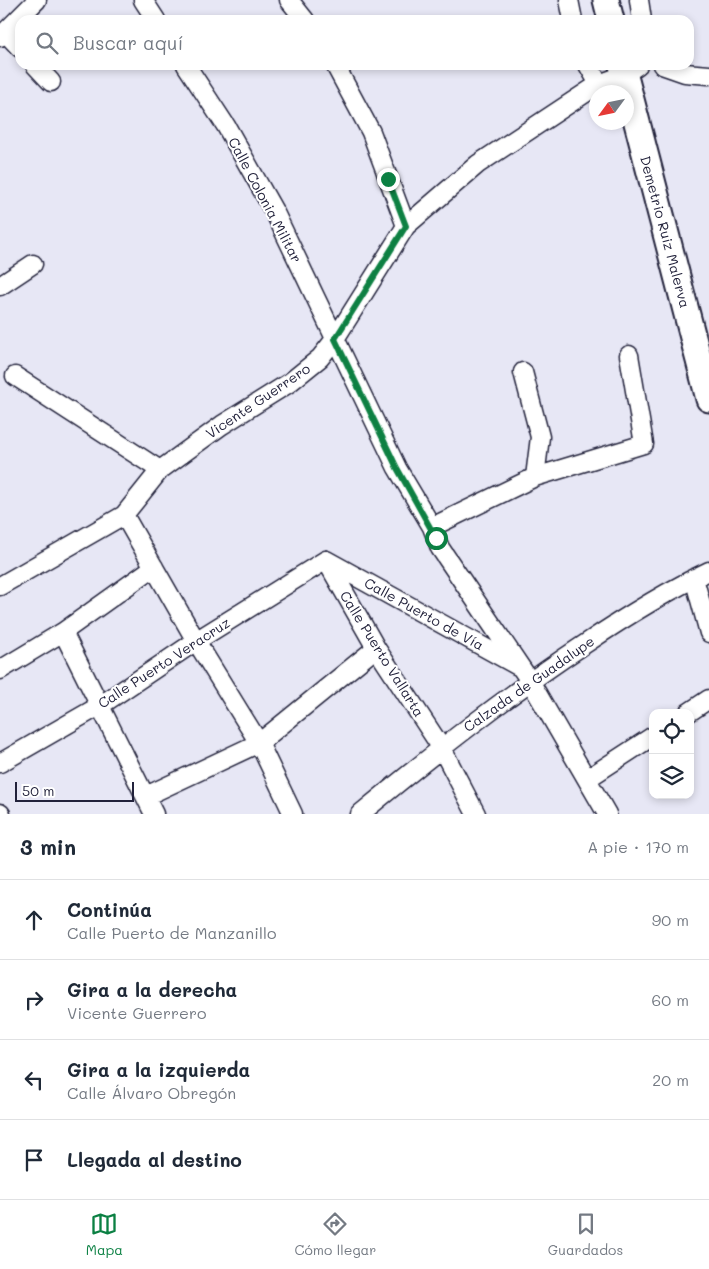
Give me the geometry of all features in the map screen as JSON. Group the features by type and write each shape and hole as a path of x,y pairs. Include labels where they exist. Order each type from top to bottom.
{"main road":[{"path":"606,0 610,15"},
{"name":"Demetrio Ruiz Malerva","path":"628,70 709,399"}],"street":[{"path":"22,15 37,0"},
{"path":"289,0 301,15"},
{"path":"569,0 572,15"},
{"path":"639,0 641,15"},
{"path":"15,23 3,35 15,44"},
{"path":"40,70 51,82"},
{"name":"Calle Colonia Militar","path":"189,70 226,126 275,213 397,468 432,527 440,548 526,675 608,814"},
{"path":"338,70 371,132 406,226"},
{"path":"591,70 598,84"},
{"name":"Vicente Guerrero","path":"0,586 124,515 160,470 222,425 289,383 320,358 335,339 406,226 478,164 598,84 624,70"},
{"path":"676,70 685,73 709,75"},
{"path":"0,286 33,264"},
{"path":"432,527 535,477 644,444 629,355"},
{"path":"523,372 540,437 535,477"},
{"path":"15,376 160,470"},
{"path":"124,515 196,641 259,743 293,814"},
{"name":"Calle Puerto de Vía","path":"326,560 526,675"},
{"name":"Calle Puerto Veracruz","path":"0,763 101,705 196,641 326,560"},
{"name":"Calle Puerto Vallarta","path":"326,560 376,648 441,748 476,814"},
{"path":"0,670 63,632 154,567"},
{"path":"702,574 709,632"},
{"name":"Calzada de Guadalupe","path":"360,814 526,675 650,601 702,574"},
{"path":"63,632 154,814"},
{"path":"146,796 259,743 376,648"},
{"path":"694,709 709,699"},
{"path":"587,779 649,739"}],"route":[{"path":"388,179 406,226 335,339 397,468 432,527 436,538"}]}
